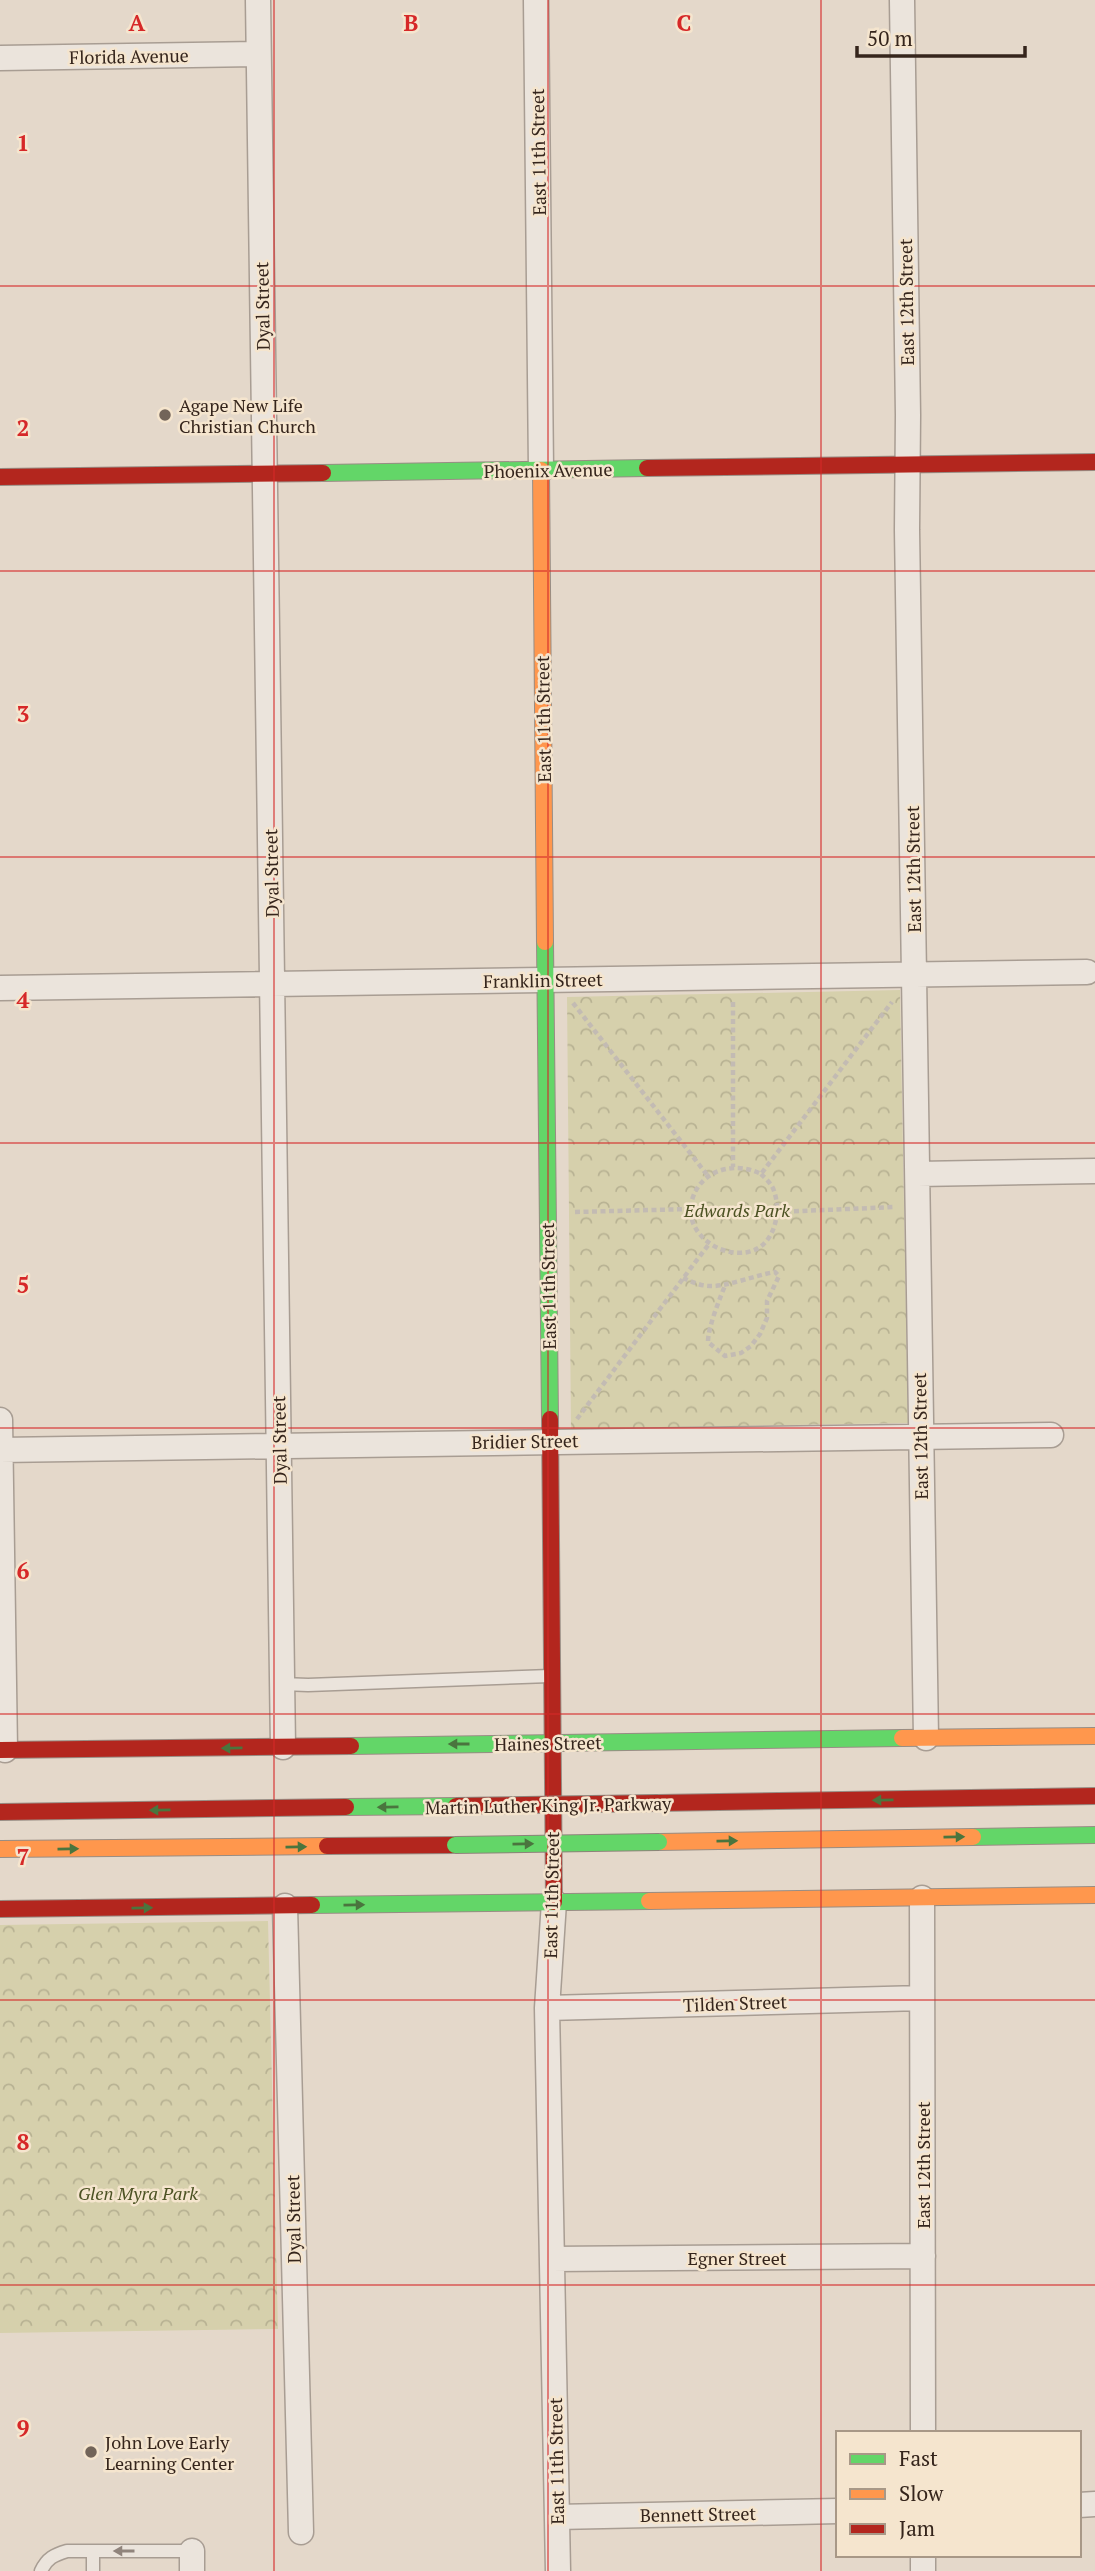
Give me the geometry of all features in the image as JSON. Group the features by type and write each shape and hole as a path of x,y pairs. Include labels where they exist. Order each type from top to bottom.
{"main road":[{"name":"Phoenix Avenue","path":"0,477 1095,462"},
{"name":"East 11th Street","path":"541,470 554,1902"},
{"name":"Haines Street","path":"3,1750 1095,1736"},
{"name":"Martin Luther King Jr. Parkway","path":"0,1812 1095,1797"},
{"path":"0,1849 1095,1835"},
{"path":"0,1909 1095,1895"}],"street":[{"name":"Dyal Street","path":"258,0 283,1747"},
{"name":"East 11th Street","path":"536,0 541,470"},
{"name":"East 12th Street","path":"902,0 926,1738"},
{"name":"Florida Avenue","path":"0,58 258,54"},
{"name":"Franklin Street","path":"0,988 1087,972"},
{"path":"918,1174 1095,1171"},
{"path":"0,1420 3,1750"},
{"name":"Bridier Street","path":"0,1450 1051,1435"},
{"name":"East 12th Street","path":"922,1898 923,2431"},
{"name":"East 11th Street","path":"554,1902 547,2008 558,2571"},
{"name":"Dyal Street","path":"285,1906 301,2532"},
{"name":"Tilden Street","path":"547,2008 922,1998"},
{"name":"Egner Street","path":"552,2259 923,2256"},
{"name":"Bennett Street","path":"557,2517 836,2511"}],"lane":[{"path":"282,1684 551,1676"},
{"path":"41,2571 46,2560 67,2552 192,2561"},
{"path":"93,2552 93,2571"}],"path":[{"path":"879,1002 892,1001"},
{"path":"892,1001 892,1015"},
{"path":"761,1174 892,1001"},
{"path":"720,1002 746,1002"},
{"path":"733,1002 733,1167"},
{"path":"572,1003 708,1176"},
{"path":"572,1003 586,1003"},
{"path":"572,1003 573,1017"},
{"path":"733,1167 751,1169 761,1174 774,1188 777,1212 771,1234 751,1252 736,1254 721,1251 709,1244 695,1227 691,1209 692,1200 708,1176 721,1169 733,1167"},
{"path":"895,1199 895,1220"},
{"path":"777,1212 895,1207"},
{"path":"575,1226 574,1212 691,1209"},
{"path":"576,1420 709,1244"},
{"path":"683,1278 711,1287 726,1283 775,1272 779,1276 768,1301 768,1318 760,1334 751,1346 741,1353 725,1356 708,1342 708,1331 715,1319 726,1283"},
{"path":"576,1406 576,1420"},
{"path":"576,1420 590,1420"}],"green space":[{"name":"Edwards Park","path":"900,990 908,1423 571,1429 567,997"},
{"name":"Glen Myra Park","path":"268,1921 278,2329 0,2333 0,1925"}],"traffic: fast":[{"path":"323,473 647,468"},
{"path":"545,942 550,1419"},
{"path":"351,1746 902,1738"},
{"path":"346,1807 456,1806"},
{"path":"973,1837 1095,1835"},
{"path":"455,1845 659,1842"},
{"path":"312,1905 649,1901"}],"traffic: slow":[{"path":"541,470 545,942"},
{"path":"902,1738 1095,1736"},
{"path":"659,1842 973,1837"},
{"path":"0,1849 327,1846"},
{"path":"649,1901 1095,1895"}],"traffic: jam":[{"path":"647,468 1095,462"},
{"path":"0,477 323,473"},
{"path":"550,1419 554,1902"},
{"path":"0,1750 351,1746"},
{"path":"658,1803 1095,1796"},
{"path":"456,1806 658,1803"},
{"path":"0,1812 346,1807"},
{"path":"327,1846 455,1845"},
{"path":"0,1909 312,1905"}],"place":[{"name":"Agape New Life Christian Church","path":"165,415"},
{"name":"John Love Early Learning Center","path":"91,2452"}]}
